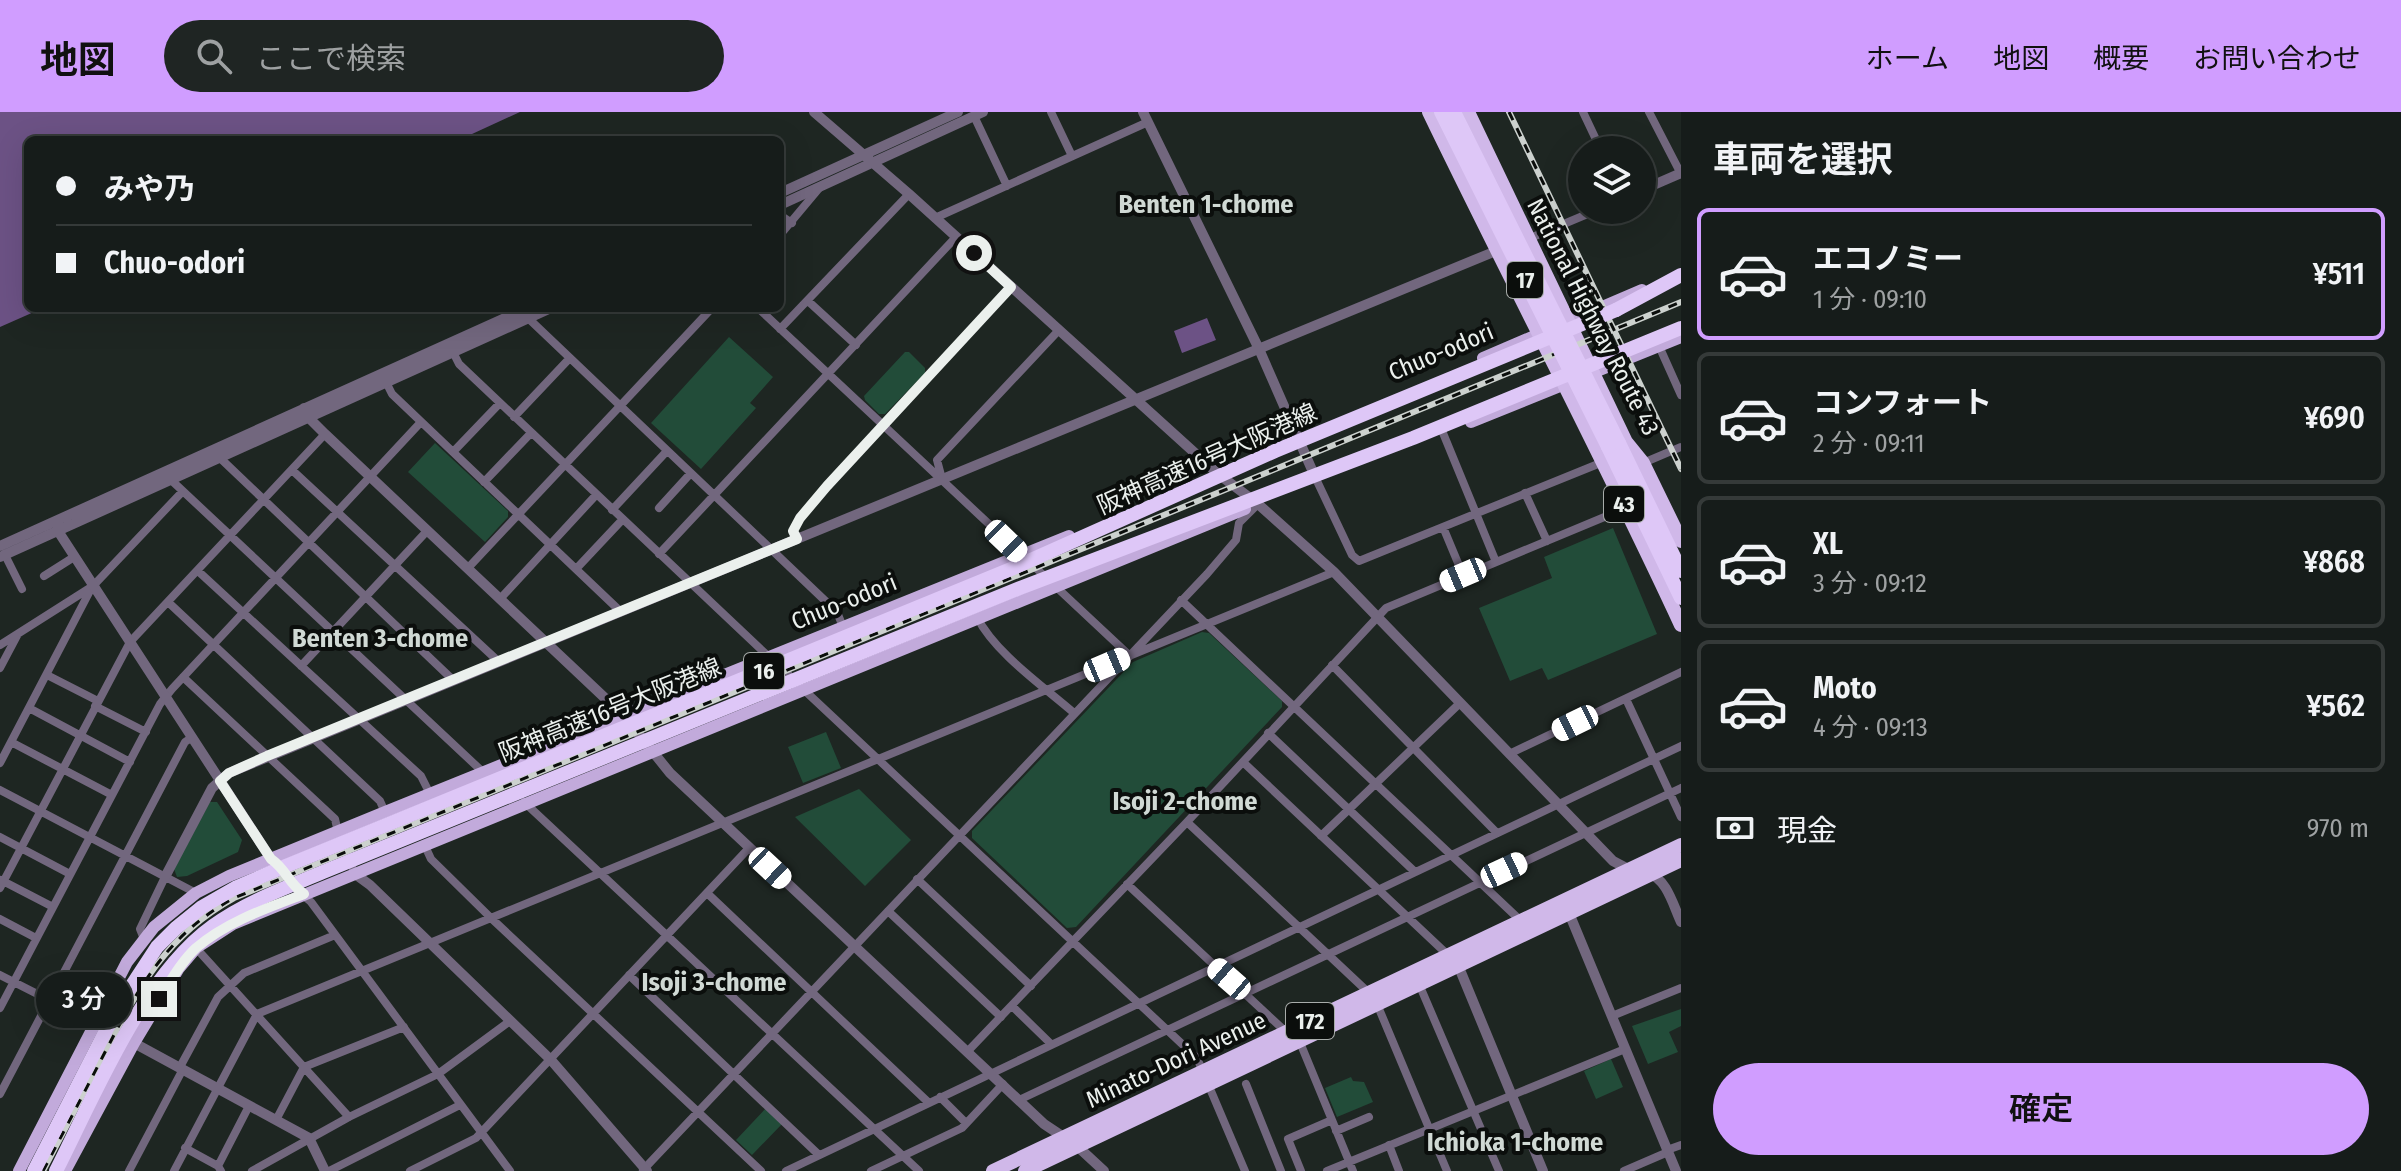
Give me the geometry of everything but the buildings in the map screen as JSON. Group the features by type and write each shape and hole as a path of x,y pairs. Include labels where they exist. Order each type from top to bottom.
{"highway":[{"name":"43","path":"1429,112 1681,625"},
{"name":"17","path":"1441,112 1681,598"},
{"name":"17","path":"1462,112 1480,144 1503,211 1681,571"},
{"name":"National Highway Route 43","path":"1462,112 1570,320 1626,442 1681,541"},
{"path":"1462,112 1531,266 1529,278 1514,289"},
{"path":"1616,310 1681,274"},
{"name":"阪神高速16号大阪港線","path":"34,1171 119,1005 142,967 176,928 218,897 281,868 1011,569 1275,451 1681,284"},
{"name":"阪神高速16号大阪港線","path":"56,1171 126,1035 159,980 199,937 241,909 323,872 940,620 1681,332"},
{"path":"1583,423 1583,399 1595,395 1612,410"},
{"path":"1640,466 1681,561"},
{"path":"1635,526 1650,544 1681,608"},
{"name":"Minato-Dori Avenue","path":"993,1171 1206,1077 1299,1040 1373,998 1419,984 1453,960 1521,921 1681,845"},
{"name":"Minato-Dori Avenue","path":"1025,1171 1286,1032 1569,913 1681,860"}],"main road":[{"name":"Chuo-odori","path":"19,1171 127,962 154,927 196,893 385,812 1125,515 1681,274"},
{"path":"65,1171 134,1043 179,968 196,948 233,924 977,617 1659,346 1681,332"}],"street":[{"path":"814,112 1217,473 1258,504 1334,572 1613,861 1627,871 1652,873 1663,883 1681,922"},
{"path":"784,203 958,112"},
{"path":"1051,112 1072,156"},
{"path":"1583,112 1594,136"},
{"path":"1652,113 1681,173 1656,184"},
{"path":"784,191 979,114 1007,186"},
{"path":"935,218 1072,156 1146,117 1259,349 1355,559 1363,560 1603,462"},
{"path":"784,231 821,185"},
{"path":"780,329 909,194"},
{"path":"784,218 792,223"},
{"path":"1528,239 1568,222"},
{"path":"659,554 956,237"},
{"path":"144,939 140,929 165,877 212,788 229,773 1496,251"},
{"path":"797,539 793,531 800,518 1011,287"},
{"path":"808,301 856,345"},
{"path":"468,568 708,312"},
{"path":"762,312 1130,656"},
{"path":"2,553 58,531 219,457 306,412 386,382 453,352 527,313"},
{"path":"527,313 568,360 837,612 843,627"},
{"path":"2,553 31,532 527,313"},
{"path":"942,480 937,460 1059,330"},
{"path":"1659,346 1681,395"},
{"path":"453,352 459,364 596,495 769,657 783,662 792,683 803,689 1197,1058 1245,1171"},
{"path":"514,417 568,360"},
{"path":"386,382 392,394 620,611"},
{"path":"453,452 500,403"},
{"path":"306,412 325,434 624,716 670,773 1044,1124 1077,1146 1104,1171"},
{"path":"0,1008 166,697 421,422"},
{"path":"484,482 531,433"},
{"path":"1443,433 1496,562"},
{"path":"53,907 1,883 130,642 325,434"},
{"path":"1640,466 1681,447"},
{"path":"612,510 666,452"},
{"path":"219,457 453,680"},
{"path":"292,470 498,661"},
{"path":"659,508 690,474"},
{"path":"170,479 482,773 501,777 511,798 528,803 919,1171"},
{"path":"0,645 93,586 182,492"},
{"path":"1525,493 1547,541"},
{"path":"500,599 596,495"},
{"path":"183,677 335,819 355,874 551,1060 645,1170 1130,656 1236,540 1239,523 1258,504"},
{"path":"968,1051 1386,608 1626,508"},
{"path":"576,569 623,519"},
{"path":"1443,527 1463,575"},
{"path":"31,532 58,531"},
{"path":"58,531 271,859 282,867 293,887 304,894 335,935 506,1170"},
{"path":"301,666 427,531"},
{"path":"2,553 22,589"},
{"path":"44,576 74,557"},
{"path":"198,571 421,776 430,794"},
{"path":"174,1171 257,1014 1334,572"},
{"path":"0,763 93,586"},
{"path":"1181,600 1521,921"},
{"path":"168,602 380,801 385,812"},
{"path":"977,617 984,631 1074,713"},
{"path":"0,668 18,633"},
{"path":"1332,665 1497,833"},
{"path":"1509,754 1681,672"},
{"path":"47,675 146,732"},
{"path":"1626,699 1681,817"},
{"path":"1321,836 1460,703"},
{"path":"29,708 130,762"},
{"path":"1268,733 1415,872"},
{"path":"0,1094 185,742 191,738"},
{"path":"11,742 112,795"},
{"path":"786,1171 1681,746"},
{"path":"1243,762 1453,960 1543,1171"},
{"path":"1019,1100 1681,788"},
{"path":"0,790 196,893"},
{"path":"1187,822 1373,998 1447,1171"},
{"path":"0,837 70,874"},
{"path":"425,846 431,859 491,918 761,1171"},
{"path":"410,1171 476,1138 749,848"},
{"path":"917,879 1031,986"},
{"path":"1127,884 1286,1032"},
{"path":"707,893 929,1103"},
{"path":"888,911 1001,1017"},
{"path":"1569,913 1676,1171"},
{"path":"0,919 36,938"},
{"path":"129,1171 218,997 244,973 335,935"},
{"path":"196,948 349,1117"},
{"path":"0,975 309,1138 327,1171 460,1105"},
{"path":"629,975 819,1155"},
{"path":"1419,984 1499,1171"},
{"path":"1612,1016 1681,988"},
{"path":"1012,1006 1051,1044"},
{"path":"252,1171 349,1117 438,1074 510,1021"},
{"path":"276,1120 304,1067 404,1027"},
{"path":"1299,1040 1351,1166"},
{"path":"1327,1171 1351,1166 1389,1145 1625,1049"},
{"path":"871,1171 962,1128 1003,1084"},
{"path":"1246,1084 1281,1171"},
{"path":"940,1097 966,1123"},
{"path":"185,1148 220,1169 249,1106"},
{"path":"1336,1131 1369,1117"},
{"path":"1301,1171 1288,1139 1332,1120"},
{"path":"1389,1145 1399,1171"},
{"path":"1630,1170 1681,1145"}],"green space":[{"path":"729,337 773,377 750,403 756,408 701,469 651,423"},
{"path":"905,352 909,352 925,368 925,373 885,414 879,414 864,396"},
{"path":"435,443 508,511 508,517 485,542 408,472"},
{"path":"1613,528 1657,634 1548,680 1542,668 1510,681 1479,608 1552,578 1544,557"},
{"path":"1202,632 1209,633 1282,701 1282,707 1076,927 1067,928 972,838 972,831 1133,662"},
{"path":"826,732 841,768 803,783 788,747"},
{"path":"859,789 911,840 865,886 795,817"},
{"path":"210,802 217,802 242,840 238,852 187,876 177,877 174,869"},
{"path":"1681,1009 1681,1026 1669,1032 1678,1052 1648,1064 1632,1026"},
{"path":"1611,1059 1623,1087 1596,1099 1584,1071"},
{"path":"1351,1077 1353,1081 1364,1082 1373,1102 1337,1117 1325,1088"},
{"path":"766,1108 782,1124 752,1155 736,1140"}],"shaded area":[{"path":"0,112 520,112 468,136 24,136 24,312 34,312 0,327"},
{"path":"1207,318 1216,340 1182,353 1174,331"}],"railway":[{"path":"1509,112 1681,469"},
{"path":"43,1171 129,1008 156,966 189,929 234,898 1681,302"}],"district":[{"name":"Benten 1-chome","path":"1206,204"},
{"name":"Benten 3-chome","path":"380,638"},
{"name":"Isoji 2-chome","path":"1185,801"},
{"name":"Isoji 3-chome","path":"714,982"},
{"name":"Ichioka 1-chome","path":"1515,1142"}],"route":[{"path":"159,999 196,948 233,924 304,894 293,887 282,867 271,859 220,781 229,773 267,756 797,539 793,531 800,518 827,486 1011,287 974,253"}]}
